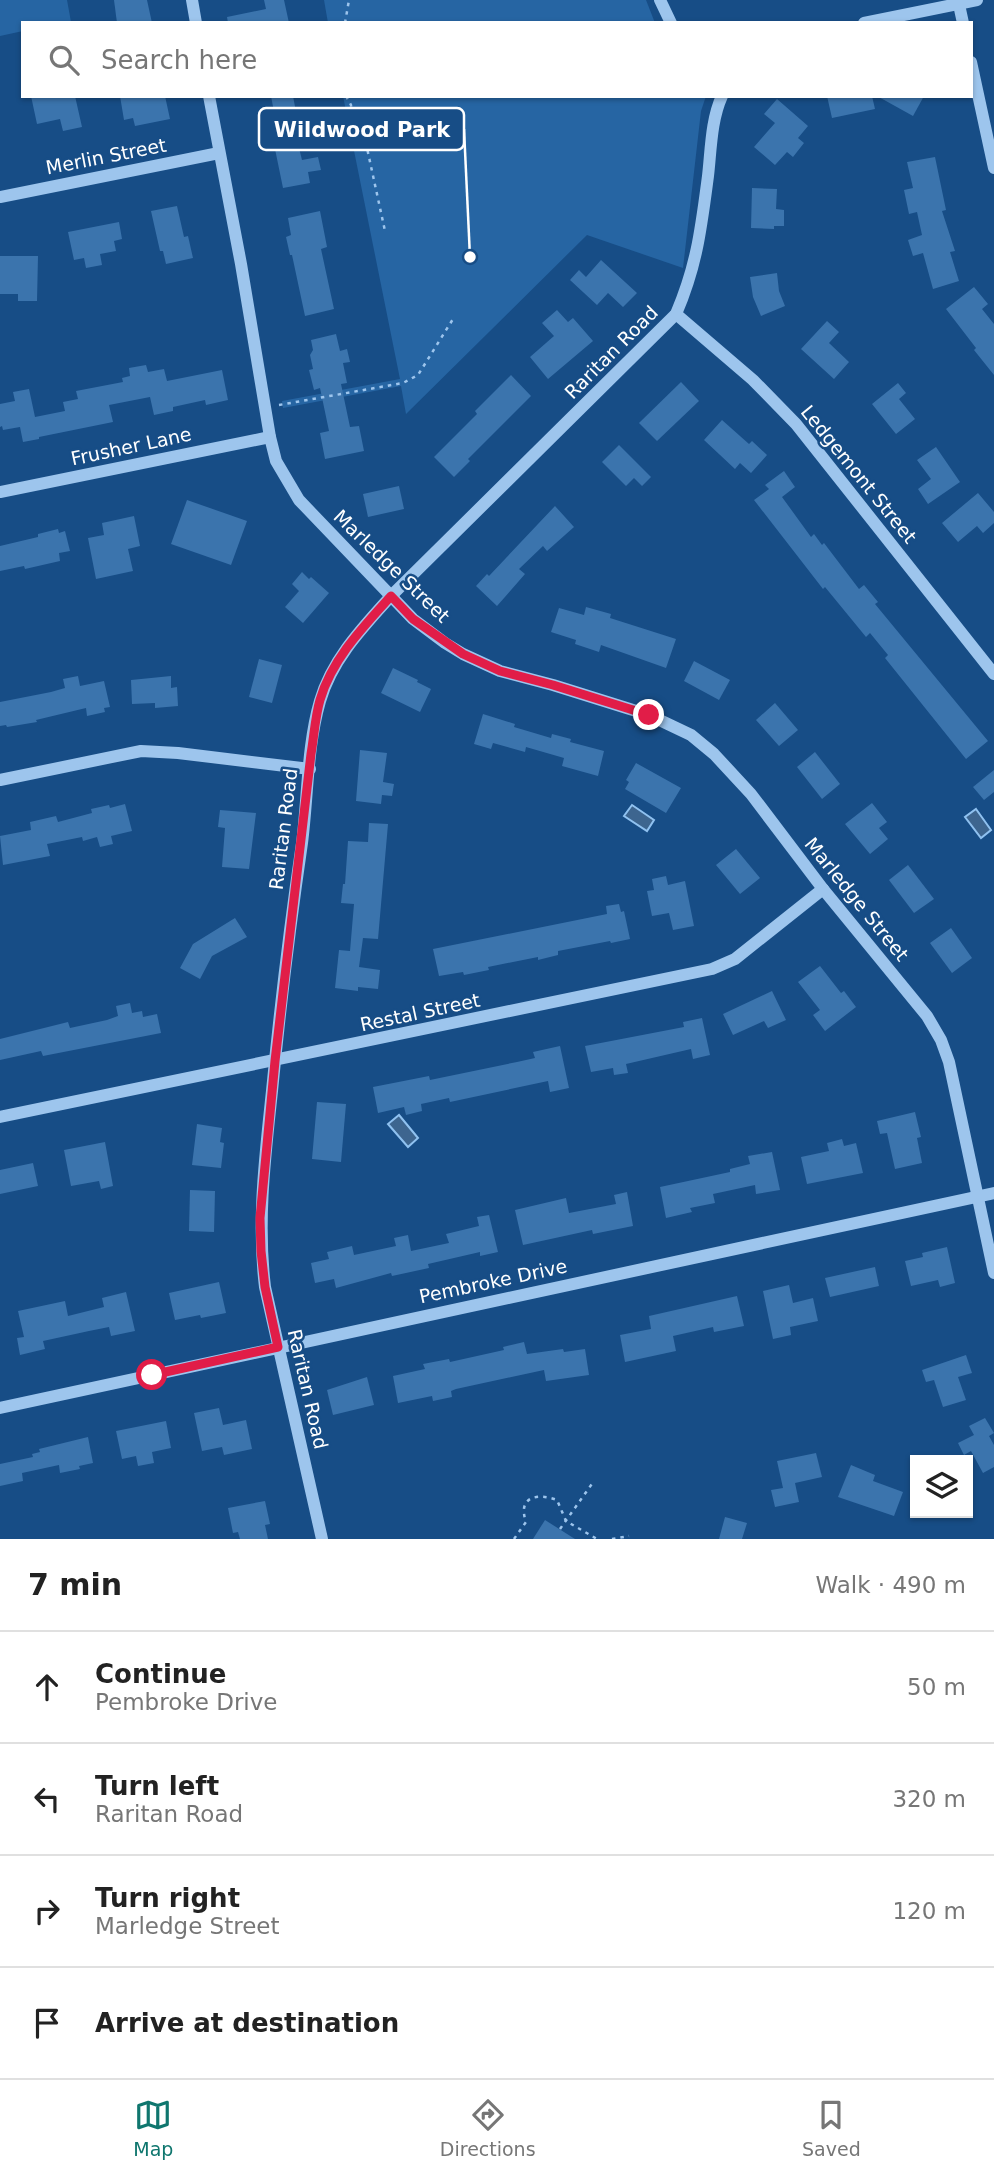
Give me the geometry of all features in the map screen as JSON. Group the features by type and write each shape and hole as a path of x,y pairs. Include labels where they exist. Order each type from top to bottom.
{"street":[{"path":"192,0 196,21"},
{"path":"660,0 670,21"},
{"path":"873,21 977,0"},
{"path":"958,2 963,21"},
{"path":"973,71 994,169"},
{"name":"Marledge Street","path":"209,98 270,437 276,461 299,500 413,619 463,654 500,671 649,715 691,735 714,754 751,794 823,889 927,1016 942,1040 994,1273"},
{"name":"Raritan Road","path":"322,1539 265,1287 260,1218 275,1061 320,700 335,663 391,596 676,314 691,279 700,242 714,124 721,98"},
{"name":"Merlin Street","path":"0,197 219,153"},
{"name":"Ledgemont Street","path":"676,314 753,380 796,424 994,674"},
{"name":"Frusher Lane","path":"0,492 270,437"},
{"path":"0,780 141,751 310,769"},
{"name":"Restal Street","path":"0,1116 712,970 735,959 823,889"},
{"name":"Pembroke Drive","path":"0,1408 994,1193"}],"path":[{"path":"345,21 349,0"},
{"path":"347,98 351,105 352,118 367,148 385,231"},
{"path":"265,407 403,383 418,375 453,319"},
{"path":"560,1529 594,1480"},
{"path":"514,1539 526,1522 523,1515 525,1505 534,1497 545,1495 557,1500 566,1521 597,1539"},
{"path":"612,1539 629,1536"}],"shaded area":[{"path":"0,0 67,0 71,21 21,21 21,31 0,36"},
{"path":"324,0 646,0 654,21 328,21"},
{"path":"343,98 705,98 701,111 683,268 587,235 406,414 401,386 283,408 282,401 400,379"},
{"path":"632,805 654,820 647,831 624,816"},
{"path":"976,809 991,830 981,838 965,817"},
{"path":"399,1115 418,1138 408,1147 388,1124"}],"building":[{"path":"114,0 147,0 152,21 117,21"},
{"path":"264,0 284,0 289,21 228,21 227,17 266,9"},
{"path":"31,98 75,98 82,127 63,131 60,119 37,124"},
{"path":"120,98 165,98 170,119 135,126 133,118 124,120"},
{"path":"271,98 293,98 296,112 275,117"},
{"path":"827,98 872,98 875,109 832,118"},
{"path":"881,98 923,98 913,116"},
{"path":"777,99 808,126 798,138 804,143 793,157 787,152 775,165 754,147 775,123 764,114"},
{"path":"298,144 302,160 318,157 321,170 308,172 310,183 283,188 275,149"},
{"path":"935,157 946,210 942,211 955,251 950,252 959,281 933,289 923,253 913,256 908,240 922,235 917,212 909,214 904,190 913,188 907,162"},
{"path":"752,188 777,189 776,209 784,210 784,226 774,226 774,229 751,228"},
{"path":"177,206 184,237 188,236 193,258 166,264 163,251 160,251 151,211"},
{"path":"320,211 327,247 321,249 334,309 305,316 286,237 291,235 288,218"},
{"path":"119,222 122,239 114,241 116,251 100,254 102,265 86,268 84,258 74,260 68,232"},
{"path":"0,256 38,256 37,301 18,301 18,294 0,294"},
{"path":"601,260 637,293 623,307 608,293 597,305 570,280 579,270 586,277"},
{"path":"777,273 779,291 785,306 761,316 753,297 750,277"},
{"path":"974,287 988,304 982,309 994,324 994,375 946,309"},
{"path":"557,310 568,322 573,318 593,341 548,379 530,357 554,336 542,323"},
{"path":"827,321 839,332 829,343 849,362 834,379 801,349"},
{"path":"336,334 340,351 347,349 350,362 343,363 347,383 341,384 350,427 359,426 364,451 325,459 320,433 329,431 320,388 314,390 309,370 313,369 311,340"},
{"path":"146,365 148,372 164,369 167,381 222,370 228,400 206,405 205,400 173,407 173,411 154,415 150,397 109,405 113,422 23,442 20,427 3,430 2,426 0,427 0,404 15,401 13,392 29,389 35,417 65,411 63,402 78,399 76,391 123,382 122,378 130,376 129,368"},
{"path":"511,375 531,396 468,459 470,461 454,477 434,457"},
{"path":"681,382 699,401 657,441 639,423"},
{"path":"898,383 906,393 899,399 915,419 896,434 872,404"},
{"path":"722,420 749,444 752,441 767,455 751,473 740,463 735,469 704,440"},
{"path":"619,445 651,477 642,486 634,478 626,486 602,462"},
{"path":"936,447 960,482 928,504 918,489 931,479 917,460"},
{"path":"784,471 795,487 782,497 811,537 814,534 822,545 824,543 859,589 864,585 878,602 875,604 988,741 966,759 885,658 888,655 870,633 866,637 825,587 823,589 754,500 769,489 765,485"},
{"path":"399,486 404,509 368,517 363,494"},
{"path":"978,493 994,512 994,523 983,533 977,526 958,542 942,523"},
{"path":"187,500 247,521 231,565 171,544"},
{"path":"555,506 574,527 547,551 543,546 519,569 525,574 497,606 476,586 487,574 489,576"},
{"path":"134,516 140,546 128,549 133,571 96,579 88,538 104,535 102,523"},
{"path":"58,529 59,533 65,531 70,551 59,553 60,561 25,569 24,566 0,571 0,546"},
{"path":"302,572 329,593 303,623 285,607 299,591 292,584"},
{"path":"586,607 611,614 610,618 676,639 666,668 601,645 599,652 575,644 576,640 551,632 559,608 584,615"},
{"path":"259,659 282,665 272,703 249,697"},
{"path":"694,661 730,680 719,700 684,681"},
{"path":"393,668 431,689 420,712 381,693"},
{"path":"78,676 80,686 104,681 110,707 104,708 105,712 87,716 86,708 36,720 37,722 0,726 0,702 65,688 63,679"},
{"path":"171,676 171,688 177,687 178,706 155,708 155,703 132,704 131,680"},
{"path":"775,703 798,730 779,746 756,720"},
{"path":"483,714 515,724 514,727 551,738 552,734 571,739 570,742 604,751 598,776 562,766 564,758 526,747 525,752 493,743 491,749 474,744"},
{"path":"360,750 387,753 383,782 394,784 392,796 382,795 381,804 356,801"},
{"path":"815,752 840,784 822,799 797,767"},
{"path":"636,763 681,788 666,813 625,789 629,782 626,780"},
{"path":"994,770 994,792 984,800 973,787"},
{"path":"872,803 887,822 879,828 888,839 870,854 845,824"},
{"path":"125,804 132,831 111,836 113,844 100,847 97,837 83,841 82,837 47,844 50,856 3,865 0,836 31,830 30,822 56,816 58,822 92,813 91,809"},
{"path":"220,810 256,813 249,869 222,867 225,828 218,827"},
{"path":"369,823 388,824 378,939 363,938 359,967 380,970 378,989 358,987 358,991 335,988 339,950 350,951 354,904 341,903 348,841 368,842"},
{"path":"736,849 760,878 740,894 716,865"},
{"path":"908,865 934,899 914,913 889,880"},
{"path":"666,876 668,885 685,881 694,926 673,930 669,913 652,916 647,891 654,890 652,879"},
{"path":"619,904 621,912 624,911 630,939 558,951 558,955 488,967 489,970 464,975 463,972 439,976 433,949 607,914 606,906"},
{"path":"235,918 247,937 212,956 200,979 180,968 193,944"},
{"path":"951,928 972,958 952,973 930,943"},
{"path":"820,966 856,1007 825,1031 813,1015 820,1010 798,982"},
{"path":"772,991 786,1020 768,1028 764,1021 733,1035 723,1014"},
{"path":"130,1003 132,1013 142,1011 143,1017 157,1014 161,1033 43,1056 41,1051 0,1060 0,1039 68,1022 70,1028 107,1020 118,1016 116,1006"},
{"path":"702,1018 710,1055 693,1059 691,1049 626,1064 628,1073 614,1075 613,1068 591,1072 585,1046 684,1027 683,1022"},
{"path":"560,1046 569,1088 550,1092 548,1081 450,1102 449,1098 421,1104 422,1111 406,1115 404,1107 378,1113 373,1087 429,1076 430,1080 517,1062 535,1058 533,1052"},
{"path":"317,1102 346,1104 341,1162 312,1159"},
{"path":"915,1112 921,1137 917,1138 922,1163 895,1169 887,1133 880,1134 877,1121"},
{"path":"197,1124 222,1128 220,1142 224,1143 221,1168 192,1165"},
{"path":"842,1139 844,1146 856,1143 863,1173 807,1184 801,1157 829,1151 827,1143"},
{"path":"105,1142 113,1186 101,1189 99,1181 71,1186 64,1150"},
{"path":"772,1152 780,1190 756,1194 755,1185 713,1194 715,1203 690,1208 692,1212 666,1218 660,1187 730,1172 730,1169 750,1164 748,1156"},
{"path":"33,1163 38,1186 0,1194 0,1170"},
{"path":"190,1190 215,1191 214,1232 189,1231"},
{"path":"627,1192 633,1226 593,1234 592,1230 523,1245 515,1210 566,1198 569,1213 616,1204 614,1195"},
{"path":"489,1215 498,1252 480,1256 480,1252 428,1264 429,1268 392,1276 391,1273 336,1288 334,1279 315,1283 311,1263 329,1259 327,1252 352,1246 354,1255 396,1246 394,1238 408,1235 411,1251 449,1243 446,1234 479,1226 477,1217"},
{"path":"947,1247 955,1283 940,1287 938,1280 911,1286 905,1261 923,1257 922,1253"},
{"path":"875,1267 879,1286 830,1297 825,1278"},
{"path":"219,1282 226,1313 175,1320 169,1293"},
{"path":"789,1285 793,1303 813,1298 818,1321 790,1327 791,1335 773,1339 763,1291"},
{"path":"126,1292 135,1331 111,1336 109,1327 89,1331 43,1341 45,1349 20,1355 17,1338 24,1337 18,1311 65,1301 68,1316 104,1307 102,1298"},
{"path":"737,1296 744,1326 714,1332 713,1327 673,1336 676,1351 625,1362 620,1335 651,1329 649,1316"},
{"path":"524,1342 527,1354 585,1349 589,1375 546,1381 544,1370 456,1389 451,1391 452,1397 433,1401 432,1396 398,1403 393,1376 425,1369 423,1364 449,1359 450,1362 504,1350 503,1347"},
{"path":"966,1355 972,1373 958,1377 966,1400 943,1407 934,1380 926,1382 922,1370"},
{"path":"367,1377 374,1405 333,1415 327,1390"},
{"path":"219,1408 223,1425 246,1420 252,1449 224,1455 222,1447 202,1451 194,1413"},
{"path":"985,1418 994,1433 989,1436 994,1445 994,1467 983,1473 971,1451 964,1455 958,1443 974,1435 969,1426"},
{"path":"166,1421 171,1448 152,1452 154,1463 138,1466 136,1456 122,1459 116,1431"},
{"path":"88,1437 93,1463 60,1473 59,1465 22,1473 23,1481 0,1486 0,1464 33,1457 32,1454 40,1452 39,1449"},
{"path":"816,1453 822,1477 795,1483 799,1502 775,1507 771,1490 783,1488 777,1461"},
{"path":"851,1465 875,1475 873,1481 903,1492 894,1516 838,1497"},
{"path":"265,1501 270,1524 265,1525 268,1539 240,1539 238,1532 233,1533 228,1508"},
{"path":"725,1517 747,1523 742,1539 719,1539"},
{"path":"545,1520 575,1539 533,1539"}],"place":[{"name":"Wildwood Park","path":"470,257"}],"route":[{"path":"152,1375 278,1347 265,1287 260,1218 275,1061 311,754 320,700 335,663 391,596 413,619 463,654 500,671 649,715"}]}
